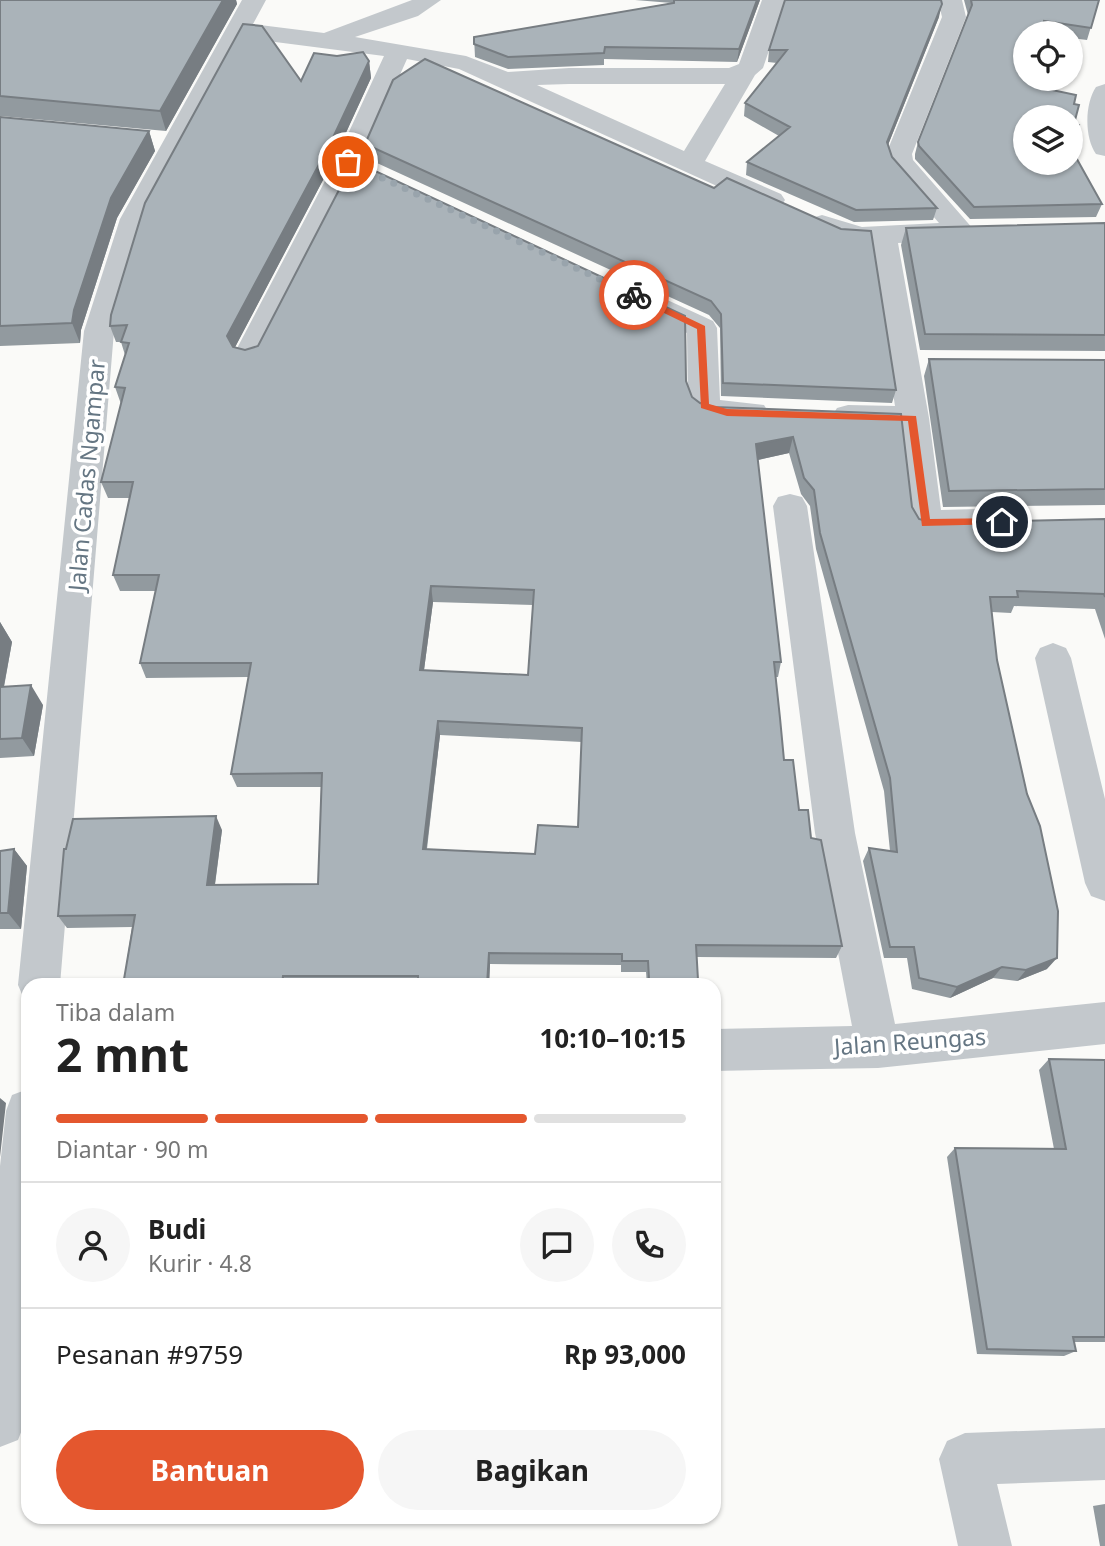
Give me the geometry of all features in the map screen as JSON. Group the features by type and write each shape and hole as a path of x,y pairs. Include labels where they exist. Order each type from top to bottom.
{"street":[{"name":"Jalan Cadas Ngampar","path":"40,978 99,331 134,219 163,142 240,30 254,0"},
{"path":"690,164 744,73 750,68 774,0"},
{"path":"322,40 438,23 506,80 849,234 973,230 901,162 899,155 954,17 950,0"},
{"path":"249,354 361,167 399,50 438,23"},
{"path":"240,30 399,50"},
{"path":"506,80 569,76 733,76 744,73"},
{"path":"1105,92 1100,128 1105,148"},
{"path":"883,235 917,363 913,418 926,523 1008,522"},
{"path":"610,283 702,328 704,406 727,412 780,414"},
{"path":"820,415 913,418"},
{"path":"790,506 835,833 878,1047"},
{"path":"1053,658 1105,883"},
{"name":"Jalan Reungas","path":"721,1050 878,1047 1105,1023"},
{"path":"0,1422 21,1189"},
{"path":"985,1546 965,1460 1105,1454"}],"building":[{"path":"0,0 223,0 160,111 0,96"},
{"path":"674,0 757,0 739,49 605,47 604,53 508,57 474,44 474,37 674,3"},
{"path":"785,0 941,0 942,4 887,142 892,157 937,208 856,210 747,162 790,127 745,103 787,50 769,50"},
{"path":"971,0 1099,0 1091,28 1083,27 1083,21 1013,21 1013,91 1057,91 1076,95 1074,104 1079,105 1013,105 1013,175 1083,175 1083,170 1102,204 974,207 918,142 972,5"},
{"path":"243,24 262,26 301,81 314,53 337,56 363,52 369,61 330,144 227,336 233,347 245,350 258,346 354,161 685,316 686,381 692,397 700,403 714,407 901,414 912,507 919,519 932,523 1105,519 1105,597 1104,594 1017,591 1018,597 990,597 997,660 1027,794 1040,826 1058,911 1057,958 1026,970 1002,967 957,987 919,978 914,947 890,947 869,848 897,852 890,778 820,533 814,490 804,478 793,437 756,444 781,662 774,662 784,760 793,760 799,810 808,810 811,838 821,840 842,946 696,945 698,978 649,978 648,961 622,961 622,954 489,953 487,978 124,978 135,915 58,916 64,849 73,819 216,816 207,885 318,884 322,773 231,774 251,663 140,663 159,575 113,575 133,482 101,482 125,388 115,387 129,343 121,342 127,325 110,326 145,203","holes":["431,586 534,590 528,675 420,670","438,721 582,728 578,827 538,825 535,854 423,849"]},
{"path":"425,59 714,188 727,178 841,229 871,231 896,390 723,383 721,314 711,301 365,144 393,80"},
{"path":"0,117 149,131 111,198 72,323 0,326"},
{"path":"1105,223 1105,335 925,334 906,228"},
{"path":"929,359 1105,360 1105,489 949,491"},
{"path":"31,685 22,738 0,739 0,687"},
{"path":"14,849 8,913 0,913 0,851"},
{"path":"1049,1059 1105,1060 1105,1337 1073,1337 1076,1351 987,1349 955,1148 1066,1149"}],"way so far":[{"path":"348,162 634,295"}],"route":[{"path":"634,295 702,328 704,406 727,412 913,418 926,523 1002,522"}]}
